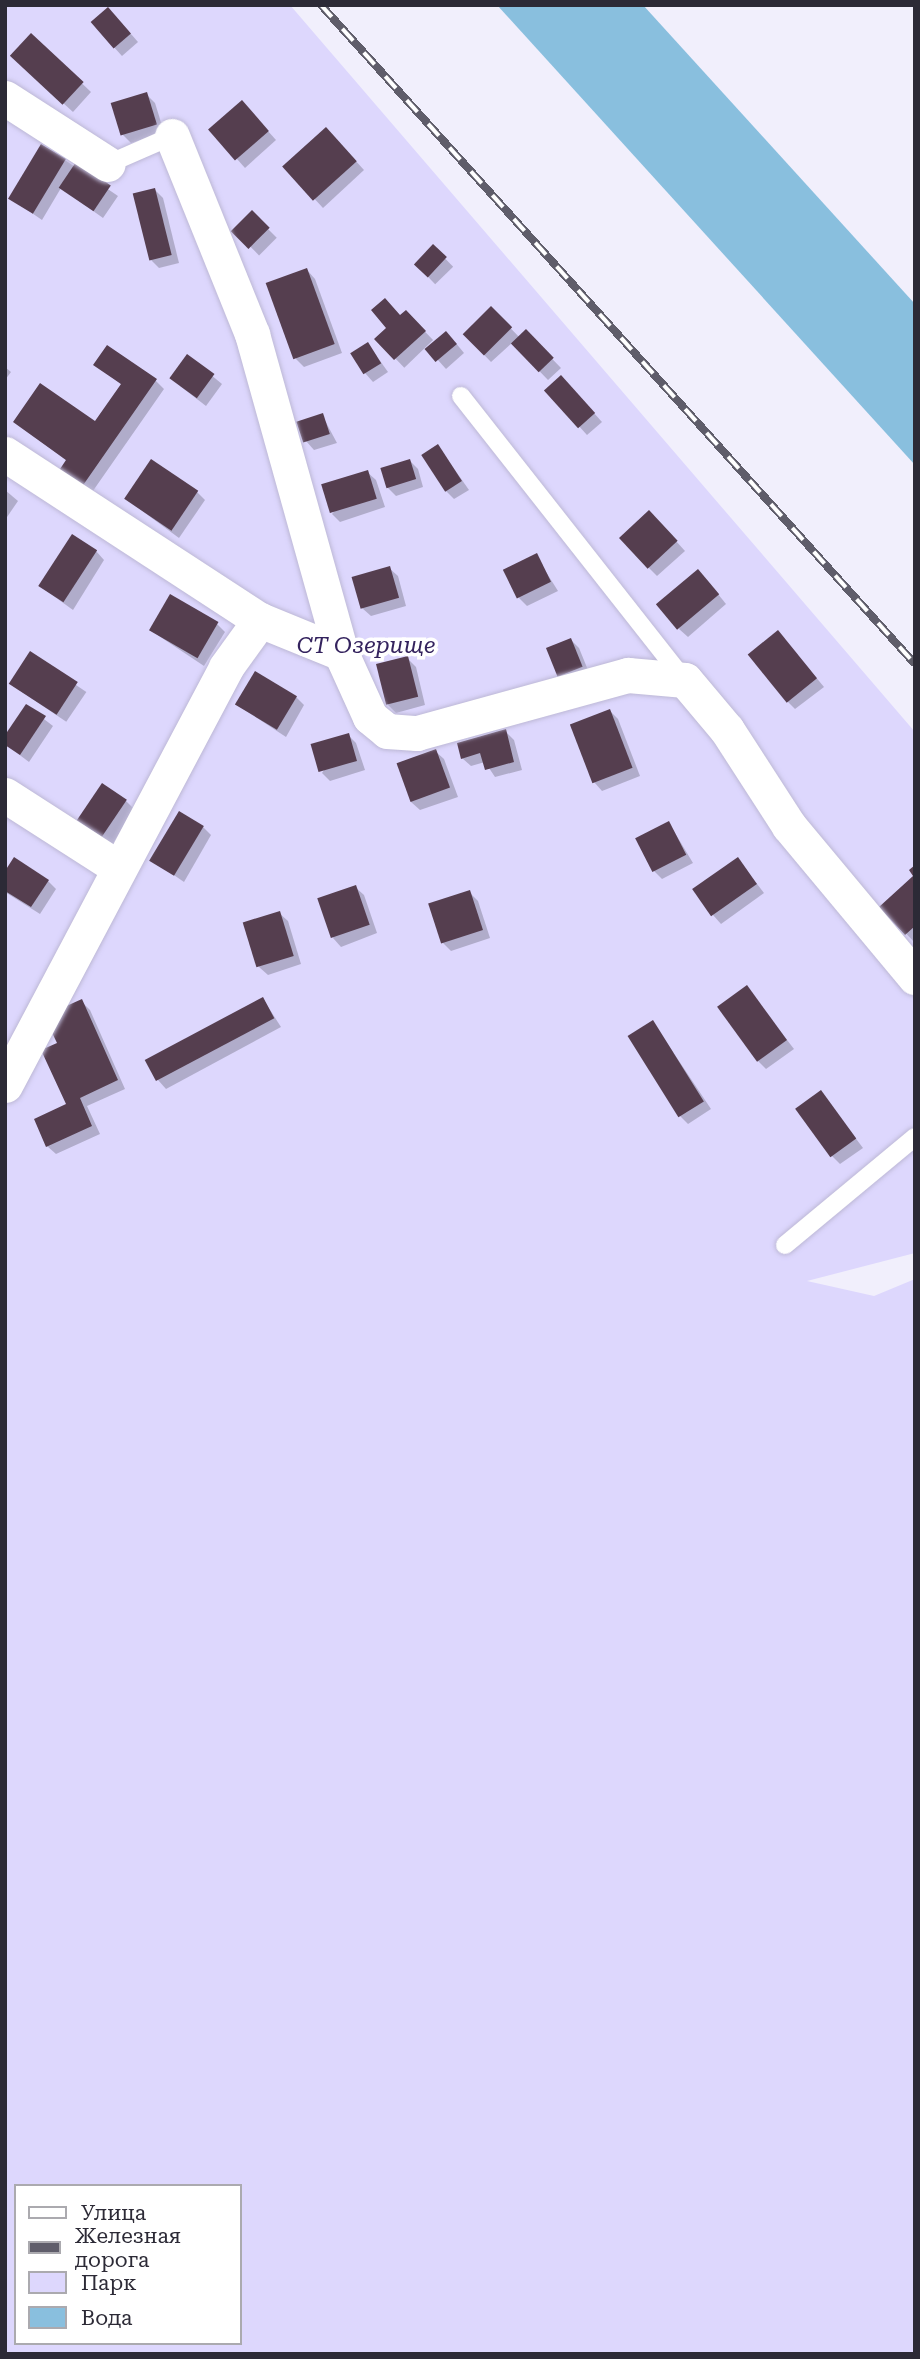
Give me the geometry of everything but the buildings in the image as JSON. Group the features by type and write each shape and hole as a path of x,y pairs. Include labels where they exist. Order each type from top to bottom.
{"street":[{"path":"5,98 107,164"},
{"path":"172,136 252,334 341,653 370,717 387,731 407,733 628,675 685,680 727,730 789,826 915,977"},
{"path":"5,454 260,620 341,653"},
{"path":"5,1085 117,867 226,667 260,620"},
{"path":"5,795 117,867"}],"lane":[{"path":"107,164 172,136"},
{"path":"461,396 685,680"},
{"path":"785,1245 915,1137"}],"green space":[{"name":"СТ Озерище","path":"5,5 290,5 915,732 915,1253 807,1281 874,1296 915,1279 915,2354 5,2354"}],"water":[{"path":"497,5 643,5 915,304 915,465"}],"railway":[{"path":"321,5 915,664"}]}
